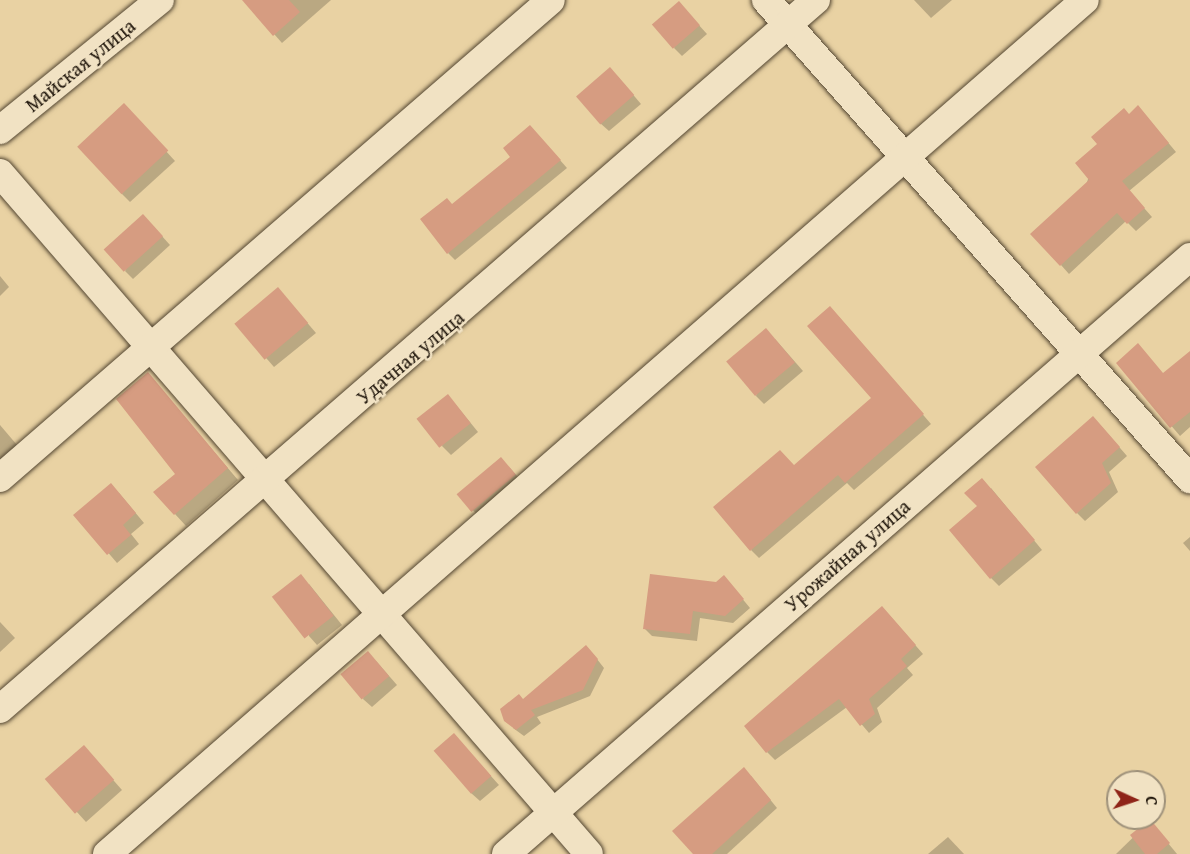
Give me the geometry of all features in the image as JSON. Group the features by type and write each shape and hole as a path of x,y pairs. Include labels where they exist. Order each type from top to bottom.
{"street":[{"name":"Майская улица","path":"0,130 160,0"},
{"path":"0,478 551,0"},
{"path":"766,0 909,157 1190,479"},
{"name":"Удачная улица","path":"0,709 816,0"},
{"path":"107,854 381,613 909,157 1085,0"},
{"path":"0,173 267,478 590,854"},
{"name":"Урожайная улица","path":"506,854 1079,351 1190,257"}],"building":[{"path":"242,0 289,0 300,12 273,36"},
{"path":"679,1 700,25 673,49 652,25"},
{"path":"610,67 634,95 600,124 576,97"},
{"path":"124,103 168,151 122,194 77,147"},
{"path":"1138,105 1169,143 1122,181 1145,208 1127,224 1117,213 1060,266 1030,234 1089,180 1075,163 1097,144 1091,137 1124,108 1129,114"},
{"path":"530,125 561,160 447,254 420,219 447,198 452,204 510,157 503,148"},
{"path":"143,214 163,236 124,272 104,249"},
{"path":"278,287 308,323 265,360 234,324"},
{"path":"830,306 924,414 845,483 838,475 750,551 713,507 780,450 794,465 871,398 807,326"},
{"path":"766,328 795,362 755,396 726,361"},
{"path":"1138,343 1163,373 1190,351 1190,412 1170,428 1116,363"},
{"path":"148,372 228,468 174,515 153,492 175,474 116,399"},
{"path":"448,394 471,423 439,448 416,419"},
{"path":"1093,416 1120,447 1102,463 1111,483 1076,514 1035,467"},
{"path":"501,457 516,475 471,512 457,494"},
{"path":"982,478 1035,540 990,579 949,530 977,506 964,493"},
{"path":"111,483 136,513 123,525 131,535 107,555 73,515"},
{"path":"301,574 334,616 304,639 272,597"},
{"path":"650,574 716,582 724,575 744,599 725,616 693,611 690,634 643,629"},
{"path":"882,606 916,645 901,659 907,666 869,699 875,714 860,726 839,699 766,753 744,726"},
{"path":"586,645 598,659 583,690 531,710 535,715 516,730 504,721 500,709 519,694 523,699"},
{"path":"368,651 389,676 362,699 340,674"},
{"path":"454,733 491,776 471,794 434,751"},
{"path":"84,745 114,780 75,814 45,779"},
{"path":"744,767 771,800 712,854 693,854 672,831"},
{"path":"1136,830 1159,830 1170,843 1157,854 1145,854 1130,835"}]}
